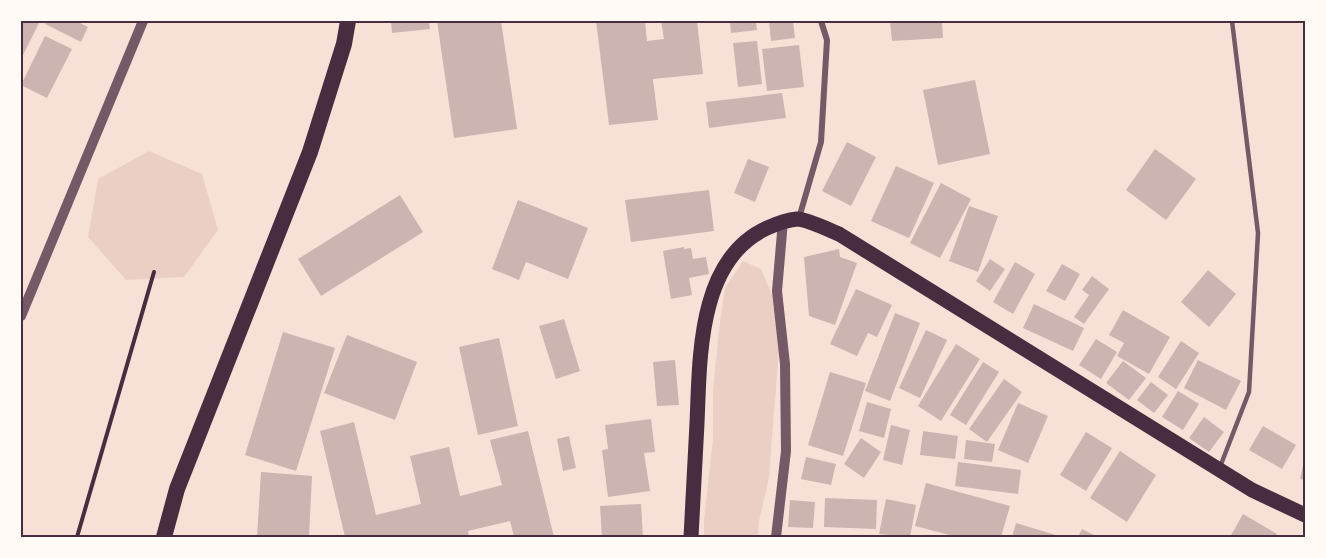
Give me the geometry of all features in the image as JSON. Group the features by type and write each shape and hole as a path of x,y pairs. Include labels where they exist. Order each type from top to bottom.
{"highway":[{"path":"164,537 177,489 310,152 344,44 348,21"}],"main road":[{"path":"691,537 701,349 709,301 726,263 743,243 758,232 783,221 799,219 839,234 1252,490 1305,515"}],"street":[{"path":"21,316 143,21"},
{"path":"799,219 821,141 827,40 821,21"},
{"path":"776,537 786,451 785,364 777,291 783,221"}],"lane":[{"path":"1219,470 1249,392 1258,233 1232,21"}],"path":[{"path":"77,537 154,272"}],"shaded area":[{"path":"149,151 202,174 218,230 184,277 126,280 88,237 98,179"},
{"path":"743,261 761,269 772,295 779,349 769,478 759,521 758,537 704,537 713,438 713,389 720,322 725,288"}],"building":[{"path":"21,21 40,21 21,59"},
{"path":"47,21 76,21 88,27 81,42 45,24"},
{"path":"391,21 429,21 430,29 392,33"},
{"path":"437,21 501,21 517,129 454,138"},
{"path":"596,21 645,21 647,41 664,39 661,21 697,21 703,74 653,79 658,120 609,125"},
{"path":"730,21 756,21 757,30 731,33"},
{"path":"769,21 793,21 795,38 771,41"},
{"path":"890,21 942,21 943,38 892,41"},
{"path":"45,36 72,49 47,98 21,85"},
{"path":"757,41 762,84 738,87 733,43"},
{"path":"799,45 804,87 767,91 762,49"},
{"path":"975,80 990,154 938,165 923,90"},
{"path":"782,93 786,118 709,128 706,102"},
{"path":"847,142 876,157 851,206 822,191"},
{"path":"1155,149 1196,179 1166,220 1126,190"},
{"path":"748,159 769,167 755,202 734,193"},
{"path":"896,166 934,183 909,238 871,221"},
{"path":"941,183 971,199 940,258 910,243"},
{"path":"709,190 714,231 631,242 625,200"},
{"path":"400,195 423,232 321,296 298,259"},
{"path":"518,200 588,228 568,279 526,262 519,280 492,269"},
{"path":"969,206 998,216 978,272 949,261"},
{"path":"684,247 684,249 691,248 693,259 706,257 709,274 689,278 692,295 671,299 663,251"},
{"path":"839,249 840,257 857,263 835,325 809,316 804,257"},
{"path":"990,259 1005,269 990,291 976,281"},
{"path":"1015,262 1035,274 1013,314 993,302"},
{"path":"1062,264 1080,274 1065,301 1046,291"},
{"path":"1208,270 1236,294 1209,327 1181,302"},
{"path":"1092,276 1109,289 1084,324 1074,317 1089,295 1082,290"},
{"path":"856,289 892,305 877,337 868,333 857,356 830,344"},
{"path":"1034,304 1084,328 1073,351 1023,328"},
{"path":"1123,310 1170,337 1149,374 1117,356 1124,343 1109,335"},
{"path":"895,313 920,323 890,401 865,391"},
{"path":"564,319 580,371 556,379 539,326"},
{"path":"926,330 947,340 920,398 899,388"},
{"path":"283,332 335,348 296,471 245,455"},
{"path":"347,335 417,362 395,420 324,393"},
{"path":"499,338 518,426 478,435 459,347"},
{"path":"1096,339 1117,352 1101,379 1079,365"},
{"path":"1181,341 1199,353 1176,389 1158,377"},
{"path":"956,344 980,359 941,421 918,406"},
{"path":"675,360 679,405 657,406 653,362"},
{"path":"1198,360 1241,381 1226,410 1184,388"},
{"path":"1123,361 1146,378 1129,400 1106,383"},
{"path":"983,362 999,372 966,425 950,415"},
{"path":"830,372 866,383 843,456 808,445"},
{"path":"1004,379 1022,392 987,442 969,429"},
{"path":"1151,382 1168,395 1154,413 1137,400"},
{"path":"1178,391 1199,404 1183,430 1162,417"},
{"path":"867,402 891,409 884,438 859,431"},
{"path":"1018,403 1048,416 1028,463 998,450"},
{"path":"1204,417 1224,432 1209,452 1189,438"},
{"path":"651,419 655,452 644,453 650,491 608,497 602,450 608,449 605,425"},
{"path":"354,422 376,515 421,504 410,456 449,447 460,496 502,485 490,440 528,431 554,537 514,537 510,521 468,531 469,537 345,537 320,431"},
{"path":"891,425 910,430 902,465 883,460"},
{"path":"1263,426 1296,445 1282,469 1249,450"},
{"path":"923,431 958,436 955,459 920,455"},
{"path":"1086,432 1112,448 1086,491 1060,475"},
{"path":"569,436 576,468 563,471 557,439"},
{"path":"861,438 881,452 864,478 844,464"},
{"path":"966,440 995,444 992,462 964,459"},
{"path":"1120,451 1156,475 1127,522 1090,498"},
{"path":"806,457 836,464 831,485 801,479"},
{"path":"1305,460 1305,480 1300,479"},
{"path":"958,462 1021,470 1018,494 955,486"},
{"path":"261,472 312,476 309,537 257,537"},
{"path":"926,483 1010,506 1001,537 957,537 915,526"},
{"path":"825,498 877,500 876,529 824,527"},
{"path":"886,499 916,505 910,537 879,534"},
{"path":"790,500 815,502 813,528 788,527"},
{"path":"641,504 643,537 602,537 600,506"},
{"path":"1243,514 1277,534 1275,537 1230,537"},
{"path":"1016,523 1059,536 1059,537 1012,537"},
{"path":"1082,529 1098,537 1078,537"}]}
